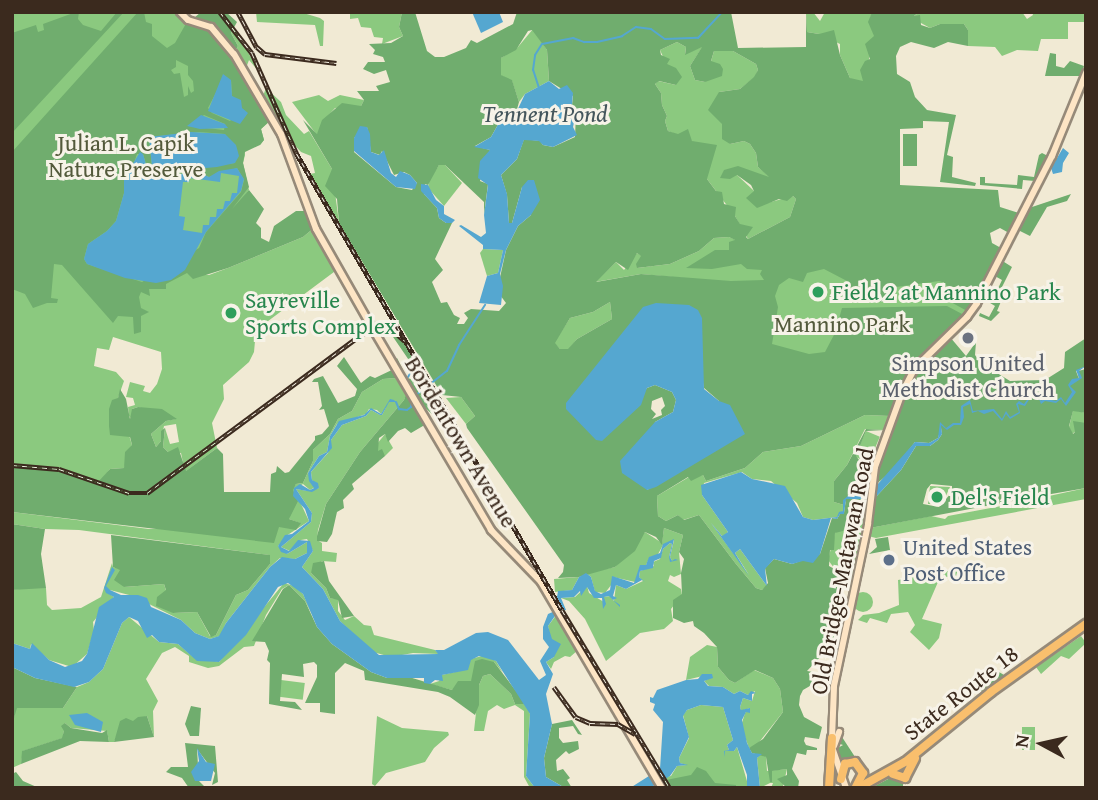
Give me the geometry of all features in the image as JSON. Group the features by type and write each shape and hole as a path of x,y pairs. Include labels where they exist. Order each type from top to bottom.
{"highway":[{"name":"State Route 18","path":"856,788 905,762 991,692 1086,624"},
{"name":"State Route 18","path":"864,788 893,774 905,778 919,755 933,742 939,745 941,735 951,727 959,728 961,719 1086,631"},
{"path":"829,788 836,735"},
{"path":"841,779 845,764 855,762 863,776 856,788"}],"main road":[{"name":"Bordentown Avenue","path":"180,12 188,20 211,27 234,54 281,134 321,240 415,401 494,536 534,573 559,611 661,785"},
{"name":"Old Bridge-Matawan Road","path":"846,788 834,751 836,671 871,501 875,467 907,380 919,363 966,319 975,306 1053,154 1086,73"}],"green space":[{"path":"12,12 180,12 272,119 261,129 264,140 260,145 241,135 249,190 188,273 209,275 303,237 315,227 338,269 256,330 254,352 249,362 223,385 224,399 212,423 217,448 185,472 181,453 168,452 163,447 165,428 170,444 179,442 176,424 164,426 161,441 156,447 151,434 166,421 175,419 138,407 132,409 132,419 129,416 128,407 135,405 133,398 126,397 130,382 145,386 143,391 150,393 157,384 162,369 161,352 113,337 109,350 97,348 94,366 116,372 124,381 118,398 132,445 124,468 110,469 99,483 59,469 13,465"},
{"path":"79,12 78,19 83,25 101,31 117,12 124,12 12,133 12,33 36,25 38,32 44,30 43,24"},
{"name":"Julian L. Capik Nature Preserve","path":"138,12 144,12 146,22 152,24 152,36 167,48 175,43 188,20 217,33 272,119 261,129 264,140 260,145 245,152 243,163 249,187 232,209 249,190 264,209 256,223 261,228 261,238 269,242 274,226 296,211 308,211 315,227 303,237 228,268 193,279 187,273 166,284 166,289 149,289 150,296 141,292 141,308 149,312 141,316 141,332 134,334 133,317 118,316 113,323 62,265 54,264 51,298 58,299 57,303 33,308 25,294 12,289 12,152","holes":["176,60 188,66 188,75 193,81 194,91 191,93 188,86 188,95 184,97 180,73 174,74 171,70 176,67","231,80 232,96 242,108 230,121 212,113 208,108 219,87","204,115 225,124 224,130 188,126","199,132 225,134 235,163 162,172 152,167 149,137","137,154 143,154 148,171 155,177 198,172 209,177 237,168 244,180 241,192 206,232 199,248 142,282 87,264 84,259 88,244 116,221 124,193 124,178 132,169"]},
{"path":"201,12 226,12 237,22 231,33 238,46 235,51 215,26 194,18"},
{"path":"256,12 300,12 320,18 324,21 323,46 320,46 315,25 257,22"},
{"path":"350,12 402,12 399,27 403,36 382,44 383,38 374,37 371,28 361,27 358,18 350,19"},
{"path":"402,12 415,12 427,51 435,57 444,57 466,48 471,40 477,43 513,24 517,12 731,12 738,48 806,47 806,12 807,32 819,34 834,30 840,55 850,78 863,81 860,70 865,61 870,59 865,44 874,36 868,22 872,12 919,12 914,16 920,15 921,25 930,28 940,24 964,24 968,30 968,46 948,42 934,48 911,42 900,47 896,56 897,74 910,82 915,97 927,110 956,115 947,155 953,157 952,177 976,183 975,186 940,182 949,122 923,121 923,128 900,129 900,185 998,190 1000,207 1019,213 1009,233 1000,228 990,233 992,243 1001,248 970,307 967,311 949,301 950,292 945,283 939,281 896,287 895,302 855,302 847,281 824,269 807,273 803,282 789,278 779,285 775,296 778,307 772,344 809,354 825,352 835,333 842,308 947,306 964,315 908,371 890,416 865,415 801,446 763,452 745,468 706,481 703,475 691,481 688,477 657,496 658,516 666,521 678,515 684,520 699,515 756,588 762,590 768,583 765,568 774,559 792,564 820,554 832,518 837,519 844,513 846,499 868,497 863,523 847,522 843,531 835,533 834,550 830,550 829,566 847,576 849,570 855,570 855,576 853,585 836,586 841,590 841,604 846,606 838,650 824,653 807,671 813,672 812,678 828,685 815,683 803,690 800,696 799,705 804,717 822,727 819,739 805,737 804,741 806,745 817,750 807,750 806,755 797,753 792,769 799,781 798,788 787,788 777,779 787,775 787,769 772,771 770,782 766,757 752,753 749,748 763,739 783,712 780,689 773,678 755,670 735,683 729,680 718,667 717,647 694,626 693,621 684,623 673,618 673,600 682,594 681,573 684,559 679,552 683,535 664,528 662,545 656,537 645,532 635,551 615,567 579,577 558,578 564,565 467,428 466,424 475,416 461,397 442,395 339,223 337,199 325,186 332,169 303,120 317,134 322,120 342,103 361,106 364,100 357,91 379,91 376,86 390,82 386,70 374,74 363,69 368,62 385,62 383,57 373,54 375,50 369,44 391,43 403,36 399,27","holes":["532,30 547,50 549,81 573,96 572,105 576,113 575,137 553,147 543,145 540,141 524,139 517,159 501,175 507,195 509,223 512,223 522,187 531,215 518,226 506,250 499,282 500,295 506,303 499,311 471,309 464,313 468,318 464,324 457,324 460,318 454,315 447,302 441,303 432,282 443,270 435,259 452,223 446,223 439,218 437,208 424,194 425,184 428,185 439,165 445,165 484,202 484,215 488,184 480,181 490,150 475,146 491,137 500,121 516,113 519,102 512,80 501,75 501,58 516,50 528,31","677,42 686,47 685,55 702,47 690,66 695,80 705,82 722,76 723,69 720,64 711,61 714,51 733,51 756,64 758,70 754,77 740,89 719,92 708,110 722,124 722,139 730,144 744,141 750,144 756,153 758,167 769,177 738,166 724,170 720,178 730,179 737,175 751,185 754,191 746,198 757,208 779,199 787,201 793,196 796,199 790,217 748,239 746,237 753,227 740,224 735,216 736,207 724,204 722,192 716,191 707,179 717,145 692,141 688,129 678,134 668,131 661,93 655,84 659,81 676,85 682,77 676,68 667,64 670,59 661,55 660,50","367,127 371,152 380,155 382,151 394,175 404,172 417,183 412,190 396,187 354,152 354,138","729,237 735,240 729,242 729,250 715,250 686,268 712,269 741,264 747,269 762,270 760,274 764,280 731,281 641,274 596,282 616,262 628,270 637,253 641,256 636,264 637,268 670,264 699,251 714,238","610,302 612,319 577,339 568,349 560,349 555,343 570,318 593,312","689,305 704,388 719,401 693,464 647,490 655,422 673,412 676,400 672,392 655,385 647,388 642,395","662,397 665,406 661,410 662,415 652,419 656,414 651,409 652,401"]},
{"path":"806,12 813,12 820,21 825,12 872,12 869,22 875,37 863,81 852,81 850,78 840,55 840,44 819,34 807,32"},
{"path":"919,12 1022,12 1027,19 1033,15 1032,12 1086,12 1086,22 1068,22 1068,39 1041,39 1038,51 1017,50 1002,56 995,47 968,46 968,30 964,24 940,24 930,28 912,18"},
{"path":"234,28 260,73 249,60 246,68 235,51 238,46 231,33"},
{"path":"533,29 547,50 549,81 525,94 519,102 512,81 500,75 501,58 518,47"},
{"path":"677,42 686,47 685,54 703,46 690,66 695,80 705,82 714,51 733,51 756,64 758,70 755,77 740,89 719,92 722,124 730,144 744,141 750,144 756,153 758,167 771,178 737,175 767,203 793,196 796,199 790,217 748,239 735,216 707,179 692,141 668,131 661,93 655,84 658,81 676,85 660,50"},
{"path":"1050,53 1056,54 1056,66 1064,68 1070,61 1084,66 1081,76 1045,76"},
{"path":"266,88 281,102 286,115 304,134 309,131 332,169 339,223 310,174 315,173 311,156 301,152 286,136 263,96"},
{"path":"319,95 328,101 340,95 364,100 361,106 335,108 317,135 292,102"},
{"path":"903,134 917,134 917,166 903,166"},
{"path":"1042,153 1048,156 1035,181 1023,180 1022,189 980,185 980,177 985,177 985,183 1017,185 1018,175 1034,177 1039,155"},
{"path":"439,165 445,165 462,183 444,206 428,188 429,180"},
{"path":"1071,194 1067,201 1047,207 1030,236 1018,230 1029,208"},
{"name":"Mannino Park","path":"729,237 736,240 994,260 970,307 908,371 895,401 843,413 704,280 641,274 595,282 616,262 624,270 637,253 642,256 637,268 670,264 699,251 714,238"},
{"path":"483,249 503,250 498,273 487,276 480,253"},
{"path":"1001,260 1012,267 997,297 1002,299 997,311 1000,312 991,321 979,316 980,313 989,317 995,306 982,298 986,291 995,295 1002,280 993,275"},
{"path":"610,302 612,319 577,339 569,349 560,349 554,343 570,318 593,312"},
{"path":"389,331 407,345 438,398 432,406 432,414 423,406 419,407 428,423 411,433 405,428 398,431 388,442 385,434 379,438 378,451 382,449 385,456 352,484 354,489 343,500 344,508 337,512 332,534 327,542 317,541 326,504 360,452 404,400 406,394 396,378 383,379 362,392 352,411 338,419 330,434 313,450 313,461 303,483 296,484 293,490 298,501 289,519 301,523 296,530 279,527 274,543 12,512 12,465 54,468 98,482 110,469 124,468 125,452 132,445 130,437 110,435 109,426 109,409 112,400 118,398 120,389 126,399 130,419 132,409 138,407 162,409 177,419 166,421 151,434 156,447 161,441 161,431 165,428 163,447 168,452 178,447 186,471 217,448 223,454 224,492 270,492 271,474 276,472 277,466 285,473 289,472 315,440 315,436 322,434 329,426 324,409 319,410 322,406 318,382 312,382 314,379 323,376 338,403 355,396 357,389 337,366 344,357 361,383 370,376 375,378 396,368 392,361 397,358 407,378 415,380 417,372"},
{"path":"950,337 966,356 976,342 975,355 981,363 1010,381 1045,380 1064,368 1065,352 1086,338 1086,366 1076,371 1079,379 1078,371 1086,369 1086,413 1073,411 1069,426 1073,434 1073,421 1086,423 1086,488 1028,498 1019,495 1012,501 870,528 874,499 901,470 916,446 930,446 938,440 942,434 941,428 938,438 929,443 915,442 893,470 874,486 881,459 910,381 924,361","holes":["931,484 952,486 952,492 939,507 923,504"]},
{"path":"396,378 406,395 404,400 360,452 326,504 317,540 322,543 322,551 337,553 336,562 322,561 311,573 326,588 330,598 338,599 338,611 345,620 354,616 364,625 371,626 374,635 435,650 439,654 413,653 391,657 373,652 340,621 323,589 302,567 313,551 307,539 301,540 290,551 281,547 311,522 312,513 296,489 308,491 319,488 312,480 311,472 328,453 331,440 342,425 366,416 371,410 382,415 386,407 381,414 377,410 369,409 366,414 337,424 330,436 327,452 319,456 308,473 315,487 310,490 303,484 294,489 309,521 286,536 278,546 287,554 307,542 307,553 295,559 280,558 270,567 226,623 220,636 210,639 195,633 181,620 133,596 110,590 108,593 114,597 93,622 94,631 87,654 72,667 49,660 31,644 30,649 12,643 12,590 42,586 46,588 47,605 52,610 81,608 101,597 112,563 113,567 120,569 124,587 164,584 173,613 197,612 210,636 216,635 236,595 248,590 270,564 269,555 12,524 12,512 149,529 279,526 300,523 289,519 293,488 296,484 303,483 313,461 313,450 330,434 338,419 352,411 362,392 383,379"},
{"path":"461,397 475,416 466,424 446,398"},
{"path":"1073,410 1086,413 1086,424 1072,434 1069,427"},
{"path":"865,415 890,416 885,430 865,429 847,465 834,481 834,502 844,505 843,511 837,517 813,520 803,517 797,503 771,481 752,479 742,472 704,483 702,495 728,532 723,537 711,523 749,575 735,553 740,549 767,586 762,590 756,588 699,515 683,520 678,515 666,521 658,516 657,496 689,477 703,475 706,481 745,468 763,452 801,446"},
{"path":"866,429 885,430 866,431 856,456 862,464 872,467 869,494 848,496 844,505 834,502 834,481 847,465"},
{"path":"866,431 880,437 869,463 855,457"},
{"path":"385,434 393,448 385,456 378,451 377,444"},
{"name":"Del's Field","path":"930,486 950,487 944,500 937,504 928,504"},
{"path":"1086,488 1086,499 876,538 868,536 870,528 931,516 945,519 948,516 1012,504 1019,507 1022,503 1027,506 1035,499"},
{"path":"847,522 866,523 855,576 838,573 828,560 835,533"},
{"path":"12,524 45,529 41,554 46,588 12,590"},
{"path":"664,528 683,535 679,552 681,574 674,577 670,575 668,581 681,589 682,595 671,609 673,621 664,629 640,633 606,661 585,619 569,601 561,598 575,597 587,586 589,593 604,602 604,597 610,596 614,601 616,585 626,589 643,581 639,577 640,571 654,566 653,562 660,559 663,549 670,543 669,557 672,561 670,557 674,540 663,545 657,556 650,557 646,565 641,565 635,582 613,577 615,580 605,593 595,592 591,577 586,573 615,567 645,532 662,543"},
{"path":"111,535 270,555 270,564 248,590 236,595 216,635 211,637 197,612 173,613 156,606 157,597 166,590 164,584 124,587 114,580 120,570 113,567"},
{"path":"888,537 890,550 869,554 877,547 875,539"},
{"path":"324,561 329,581 354,616 342,618 338,600 330,598 326,588 311,573 313,563"},
{"path":"958,569 956,576 944,577 938,582 922,619 942,624 939,638 929,650 910,632 915,625 908,612 891,614 887,623 870,618 867,623 858,620 863,615 879,613 899,605 898,580"},
{"path":"579,577 572,590 555,592 554,579"},
{"path":"284,583 294,586 303,594 313,616 305,601 289,585 282,589 266,615 254,646 244,647 219,666 208,668 189,662 189,656 175,647 162,653 146,679 158,701 153,711 154,737 147,716 120,728 114,742 109,742 107,731 71,728 65,723 63,738 23,751 21,764 12,768 12,726 16,708 63,708 77,687 89,682 103,669 122,623 129,617 159,642 178,644 192,656 219,662"},
{"path":"289,585 305,601 317,627 332,644 371,672 387,678 409,677 452,690 458,681 471,681 475,661 482,659 494,662 526,704 515,704 511,694 490,674 483,676 479,685 479,705 475,715 438,692 365,680 364,671 345,663 335,673 335,714 320,712 320,703 305,703 317,677 317,665 314,662 303,664 304,677 282,674 280,701 295,702 302,710 269,704 269,651 265,642 252,641 283,589"},
{"path":"863,592 870,595 873,602 870,609 863,612 856,609 853,602 856,595"},
{"path":"557,614 578,650 570,657 565,656 554,662 551,669 546,662 554,657 548,626"},
{"path":"1081,636 1086,643 1069,659 1061,656 1041,674 1036,667"},
{"path":"707,645 717,647 718,667 729,680 735,683 754,670 773,678 780,689 783,712 756,746 749,748 741,726 745,713 750,708 741,711 740,707 743,698 752,701 755,691 748,695 740,691 734,694 723,687 709,686 704,681 712,677 711,674 686,680 690,657"},
{"path":"485,655 496,661 503,673 494,662 471,681 452,690 430,684 439,681 442,675 463,670 471,659"},
{"path":"12,667 35,678 77,687 63,708 17,708 14,718"},
{"path":"999,672 1004,675 982,691 977,689 974,679"},
{"path":"490,674 511,694 515,704 526,704 530,714 526,776 535,788 530,788 524,777 524,711 515,705 504,709 497,705 488,711 484,731 474,731 479,685 483,676"},
{"path":"281,680 305,683 303,700 279,697"},
{"path":"701,705 723,707 733,740 727,745 729,750 726,750 734,751 737,747 749,788 670,788 665,777 671,776 677,766 686,765 680,763 679,758 689,738 683,715 687,710"},
{"path":"191,706 201,708 199,736 190,736 185,724"},
{"path":"147,716 154,737 114,742 120,721 126,718 133,721"},
{"path":"377,716 402,728 448,732 449,735 434,748 425,762 386,773 375,786 372,784"},
{"path":"572,720 582,735 578,734 573,726 559,728 559,738 563,743 578,741 579,749 569,754 566,751 556,760 557,771 563,769 570,778 567,780 572,788 565,788 546,777 544,758 552,724"},
{"path":"65,723 71,728 102,733 107,730 109,742 80,741 21,764 22,751 62,738 64,731 61,726"},
{"path":"1022,727 1035,727 1035,750 1022,750"},
{"path":"839,737 842,737 857,760 838,764 836,749 843,745 837,743"},
{"path":"185,743 215,746 218,782 212,785 215,773 197,749 199,781 206,788 189,788 182,778 166,772 171,767 188,767"},
{"path":"761,753 766,757 767,771 787,769 783,786 787,788 771,788 773,783 770,783 760,788 757,758"},
{"path":"697,767 706,771 715,783 736,785 736,788 664,788 661,781 691,775"},
{"path":"16,772 23,781 39,788 12,788 12,774"},
{"path":"892,777 903,777 903,788 871,788"}],"water":[{"path":"472,12 499,12 503,22 481,33"},
{"path":"223,74 231,80 232,96 241,100 242,108 248,113 240,124 208,111"},
{"name":"Tennent Pond","path":"549,81 559,89 567,85 573,93 572,105 576,113 573,127 577,135 553,147 543,145 539,141 524,140 517,159 501,175 507,194 509,223 512,223 522,187 528,180 534,180 540,200 531,215 518,226 506,250 500,274 503,286 501,305 479,303 487,276 498,273 503,250 483,249 483,245 459,226 481,237 486,233 484,215 488,185 478,178 480,161 490,150 474,147 491,137 500,121 516,113 525,94"},
{"path":"201,115 225,124 228,128 200,129 187,126"},
{"path":"360,126 367,127 370,134 371,152 379,155 384,150 391,173 396,177 400,171 410,175 417,183 415,189 396,187 354,151 354,138"},
{"path":"191,132 225,134 236,145 239,156 235,163 162,172 152,167 149,137"},
{"path":"1063,148 1069,153 1063,163 1062,172 1053,174 1051,168"},
{"path":"140,152 148,171 155,177 198,172 209,177 219,171 237,168 244,179 241,191 206,232 185,270 171,280 156,283 125,278 87,264 84,259 88,244 116,221 124,193 124,178","holes":["221,173 239,176 237,193 232,193 230,201 225,201 223,209 217,209 216,217 210,217 209,225 203,225 202,233 183,230 185,217 179,216 183,182 189,182 190,178 220,182"]},
{"path":"421,184 428,185 436,200 444,206 444,214 455,220 452,223 446,223 439,218 437,208 421,191"},
{"path":"656,303 689,305 698,310 702,318 704,389 719,401 730,405 745,434 647,490 622,473 620,461 655,422 673,412 676,400 672,392 655,385 647,388 641,405 602,441 596,440 566,409 566,403 643,307"},
{"path":"1086,366 1079,371 1082,378 1070,386 1076,392 1066,406 1061,399 1056,403 1045,401 1041,404 1038,396 1032,395 1025,406 1018,404 1020,413 1010,419 1006,414 1002,421 993,411 984,414 978,411 972,413 970,404 963,407 961,425 954,425 947,430 941,425 942,434 938,440 930,446 916,446 901,470 874,499 846,499 844,514 840,514 837,519 831,518 820,554 813,563 803,561 792,564 774,559 765,569 767,586 740,549 735,553 749,576 711,523 722,536 728,532 702,495 701,485 741,472 752,479 785,486 803,517 813,520 837,517 839,512 843,511 843,500 848,496 869,494 915,442 929,443 938,438 940,422 946,428 953,423 960,423 961,406 970,400 973,411 994,409 1002,419 1006,411 1010,417 1019,412 1016,404 1019,401 1024,404 1032,393 1040,395 1041,401 1043,398 1056,401 1061,397 1065,403 1072,392 1068,385 1072,379 1079,378 1076,370"},
{"path":"390,399 396,402 389,402 382,415 371,410 366,416 342,425 331,440 332,448 311,472 312,480 318,483 319,488 312,492 296,489 312,513 311,522 281,547 289,551 298,540 310,541 313,551 302,567 323,589 340,621 379,655 438,654 435,650 444,650 476,633 488,632 508,640 539,680 546,675 540,661 549,647 543,639 543,627 548,614 562,608 557,597 558,591 572,590 579,577 586,573 591,577 595,591 601,594 610,590 612,576 634,583 640,565 646,565 649,557 660,553 663,544 674,539 670,557 672,561 678,560 670,562 669,557 672,544 670,543 663,549 661,558 654,561 653,568 640,571 639,577 645,582 642,580 626,589 616,585 613,596 617,598 613,600 609,596 604,597 606,604 603,609 602,598 594,598 587,587 581,596 580,591 574,597 561,598 566,610 557,613 548,626 552,639 561,644 554,657 546,662 553,674 546,694 552,724 544,758 546,777 565,788 535,788 526,776 530,714 496,661 479,656 471,660 468,670 442,675 443,681 435,680 430,684 424,683 424,678 387,678 371,672 332,644 317,627 303,594 288,583 278,587 246,635 219,662 197,661 178,644 159,642 152,635 147,638 138,621 129,617 122,623 103,669 89,682 74,687 35,678 12,667 12,643 30,649 32,643 49,660 65,667 82,661 87,654 99,607 114,597 106,593 104,588 112,567 115,570 106,586 110,590 121,595 147,598 151,607 181,620 195,633 210,639 219,636 270,567 282,557 295,559 307,553 307,542 287,554 281,552 278,546 285,535 292,534 309,521 305,509 293,496 294,488 300,484 310,490 314,488 308,473 319,456 327,452 330,436 339,421 364,415 371,408 381,414"},
{"path":"702,674 712,674 713,678 704,681 708,686 723,687 734,694 740,691 748,695 751,691 756,693 752,694 752,701 743,698 740,707 741,710 750,708 750,713 746,712 742,720 747,743 752,753 762,754 757,758 760,788 747,787 747,775 737,747 734,751 725,751 725,757 724,751 729,750 727,745 733,740 723,707 701,705 687,710 683,716 689,737 679,758 680,763 688,765 677,766 670,776 650,788 630,788 660,769 663,722 653,710 655,704 650,702 650,697 653,698 657,690 686,680 698,679"},
{"path":"87,713 103,722 101,732 75,725 69,715"},
{"path":"197,748 206,762 215,764 211,781 195,781 191,772 199,761"}],"waterway":[{"path":"539,88 533,70 535,55 542,44 573,38 584,42 597,42 622,36 636,27 651,29 665,39 698,38 722,12"},
{"path":"416,395 447,371 459,345 485,305"},
{"path":"408,377 413,369"},
{"path":"396,402 399,409 407,410 411,407 412,399"}],"railway":[{"path":"220,12 252,53 297,154 562,610 670,788"},
{"path":"238,12 257,47 265,54 336,63"},
{"path":"12,465 59,469 129,493 147,493 362,334 383,329 396,333 405,341"},
{"path":"554,687 576,717 590,723 618,724 635,734"}],"place":[{"name":"Field 2 at Mannino Park","path":"818,292"},
{"name":"Sayreville Sports Complex","path":"231,313"},
{"name":"Simpson United Methodist Church","path":"968,338"},
{"name":"Del's Field","path":"937,497"},
{"name":"United States Post Office","path":"889,560"}]}
